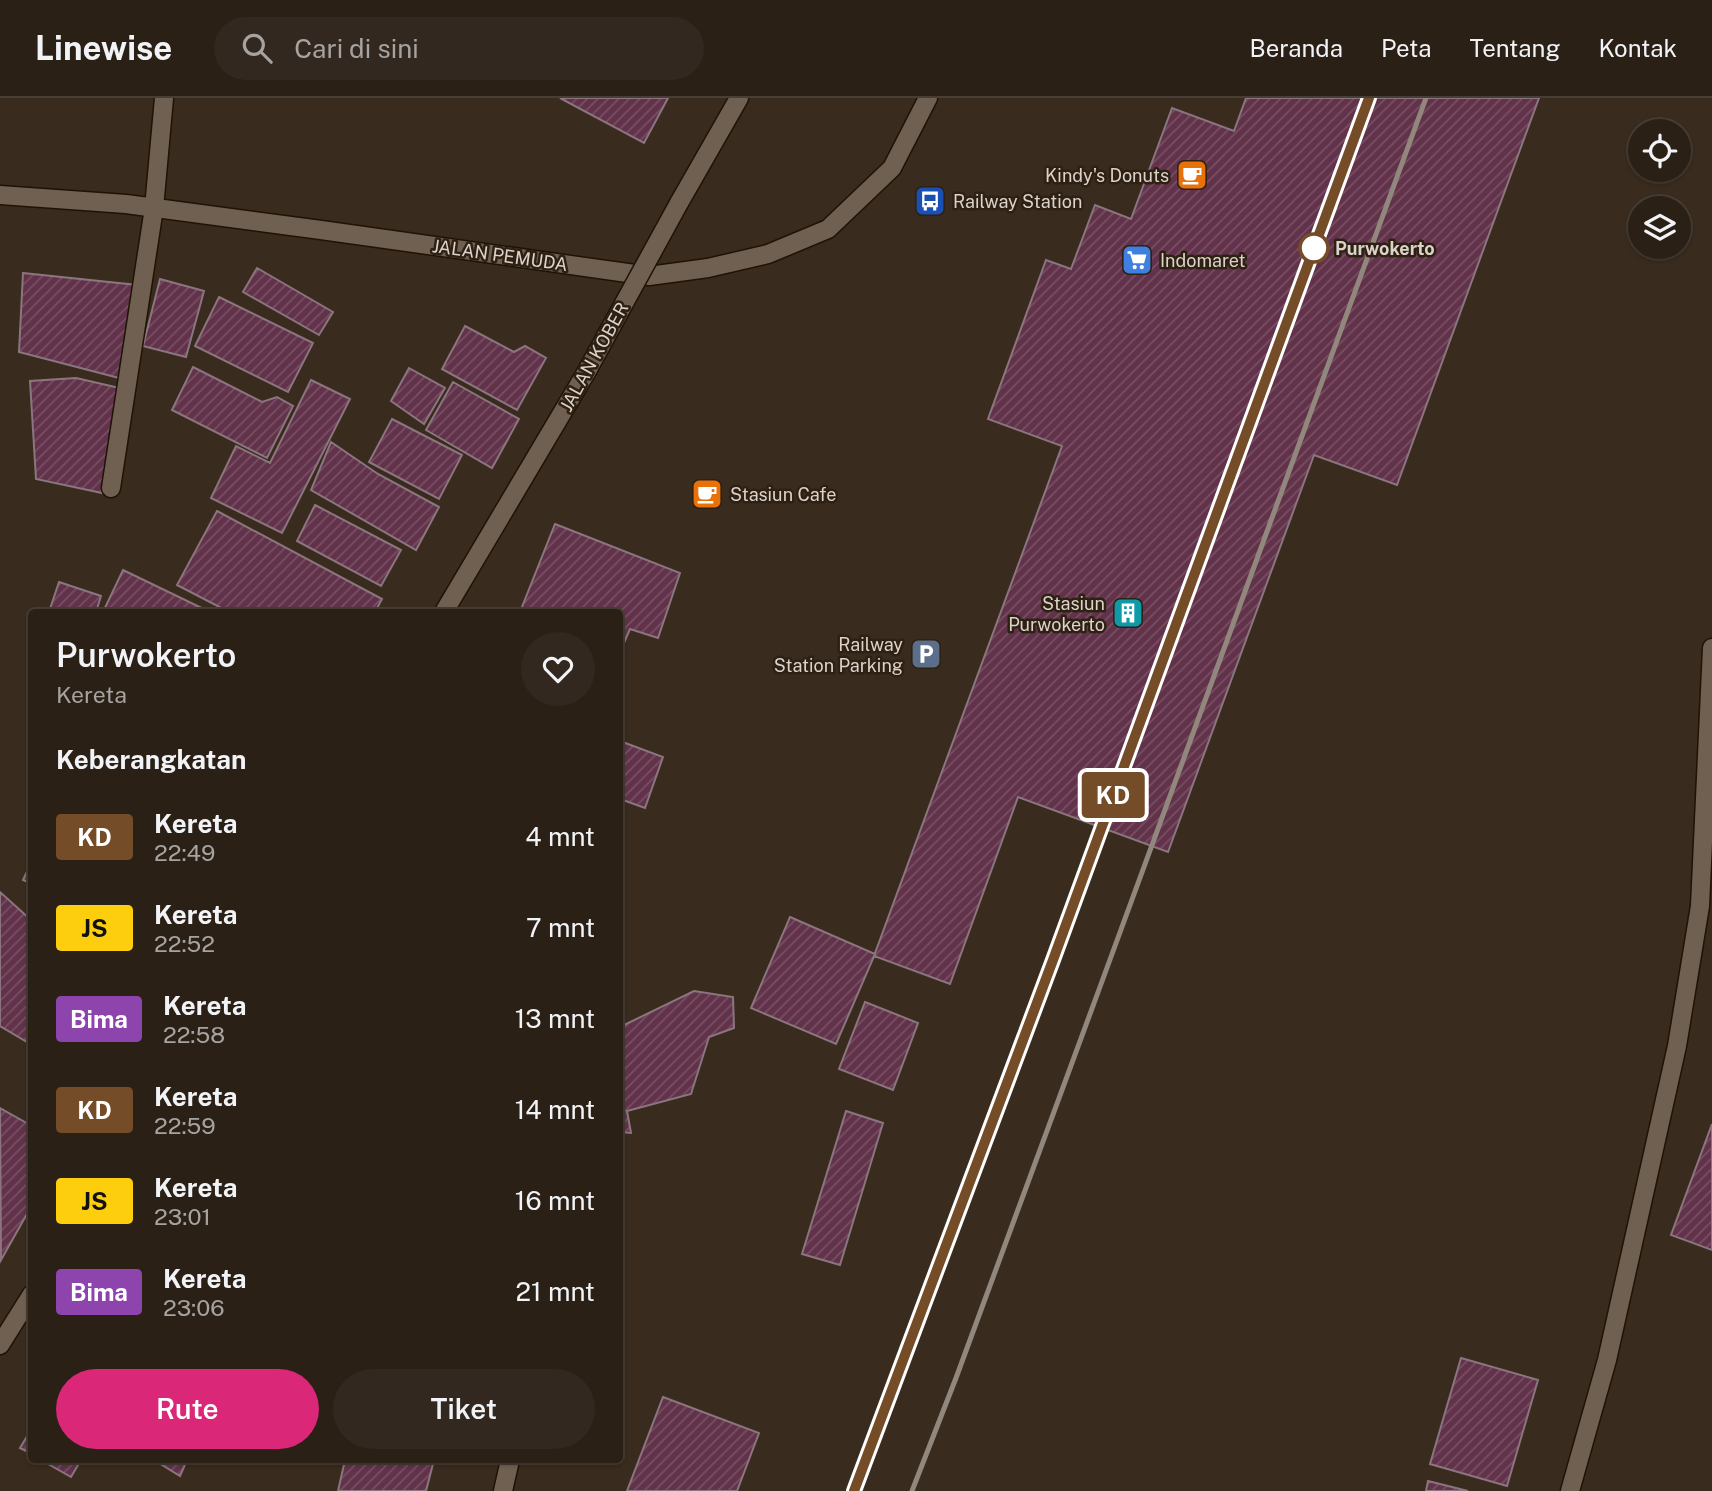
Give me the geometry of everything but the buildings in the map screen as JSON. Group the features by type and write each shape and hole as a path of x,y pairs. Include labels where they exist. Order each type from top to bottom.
{"street":[{"path":"111,488 154,208 164,98"},
{"name":"JALAN KOBER","path":"446,609 587,371 738,98"},
{"name":"JALAN PEMUDA","path":"0,195 126,204 649,276 708,268 768,254 828,229 892,168 928,98"},
{"path":"1570,1491 1610,1346 1676,1046 1694,944 1700,906 1712,648"},
{"path":"0,1345 28,1300"},
{"path":"503,1491 509,1463"}],"railway":[{"path":"854,1491 1053,960 1369,98"},
{"path":"912,1491 956,1378 1426,98"}],"train":[{"name":"KD","path":"854,1491 1053,960 1369,98"}],"place":[{"name":"Kindy's Donuts","path":"1192,175"},
{"name":"Railway Station","path":"930,201"},
{"name":"Purwokerto","path":"1314,248"},
{"name":"Indomaret","path":"1137,260"},
{"name":"Stasiun Cafe","path":"707,494"},
{"name":"Stasiun Purwokerto","path":"1128,613"},
{"name":"Railway Station Parking","path":"926,654"}]}
